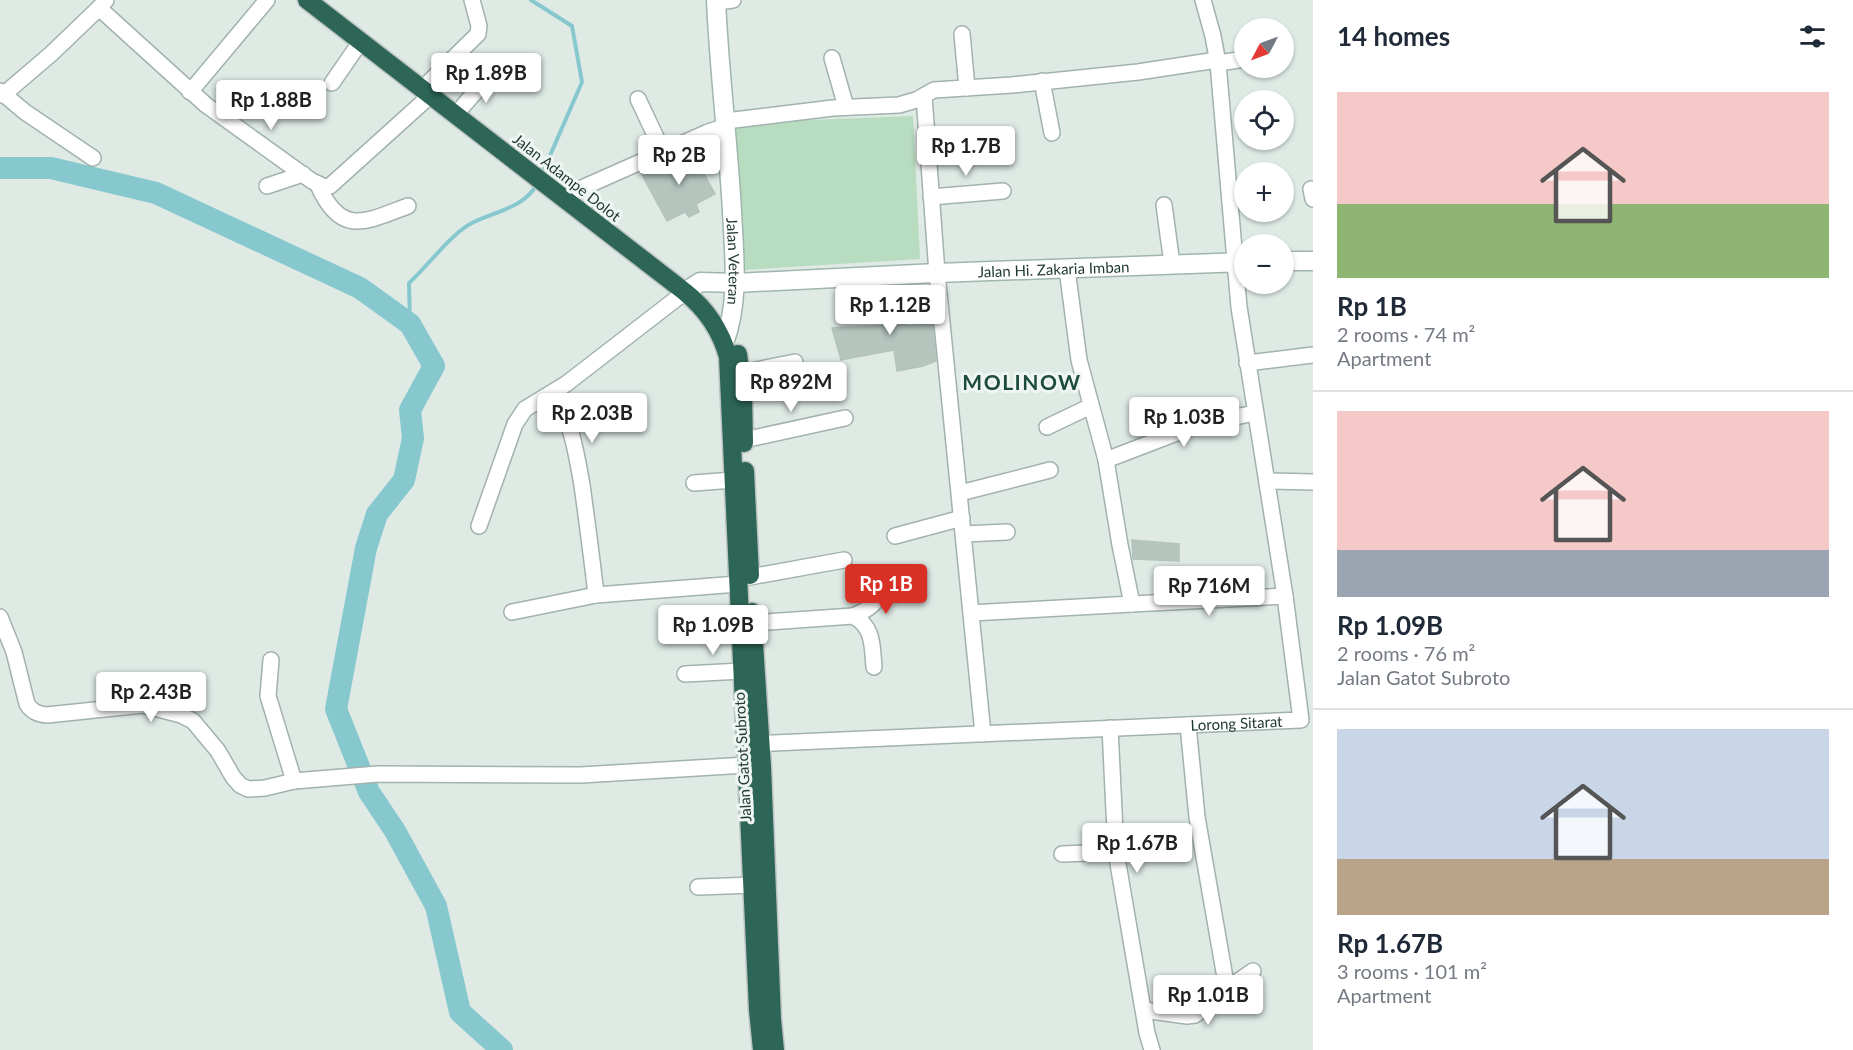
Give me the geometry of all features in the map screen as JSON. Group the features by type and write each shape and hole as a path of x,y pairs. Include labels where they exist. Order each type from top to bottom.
{"highway":[{"name":"Jalan Adampe Dolot","path":"306,0 536,167"},
{"name":"Jalan Adampe Dolot","path":"325,0 430,88 463,106 689,289"},
{"name":"Jalan Adampe Dolot","path":"553,181 575,191 689,289 730,346"},
{"name":"Jalan Gatot Subroto","path":"730,346 741,372 733,480 744,580 753,623 752,744 746,765 765,1015 775,1050"},
{"name":"Jalan Gatot Subroto","path":"730,346 737,422 744,440 742,671 752,744 762,767 765,1015 762,1050"}],"main road":[{"name":"Jalan Veteran","path":"722,1 718,47 727,123 736,283 730,346"},
{"path":"1294,261 1313,261"},
{"name":"Jalan Hi. Zakaria Imban","path":"689,289 700,282 736,283 1234,262"}],"street":[{"path":"190,92 267,0"},
{"path":"318,185 330,186 430,88 478,34 479,26 472,0"},
{"name":"Lorong Sitarat","path":"1203,0 1218,62 1237,234"},
{"path":"93,158 25,112 2,93 55,50 103,4 190,92 318,185 324,198 344,218 356,223 367,222 408,206"},
{"path":"962,34 967,88"},
{"path":"332,83 361,41"},
{"path":"832,58 846,107"},
{"path":"575,191 727,123 846,107 899,105 934,90 1138,72 1234,60"},
{"path":"463,106 485,81"},
{"path":"1042,81 1052,133"},
{"path":"924,96 938,273 983,734"},
{"path":"638,99 663,152"},
{"path":"267,186 303,174"},
{"path":"932,197 1003,191"},
{"path":"1164,205 1172,264"},
{"path":"1067,269 1079,360 1106,460 1132,604"},
{"path":"479,526 518,417 525,409 553,393 689,289"},
{"name":"Lorong Sitarat","path":"752,744 1307,720 1247,363 1239,294"},
{"path":"1247,363 1313,355"},
{"path":"741,372 795,362"},
{"path":"553,393 574,437 596,595"},
{"path":"1047,427 1091,406"},
{"path":"1106,460 1200,424 1256,413"},
{"path":"744,440 845,418"},
{"path":"960,493 1050,470"},
{"path":"694,483 733,480"},
{"path":"1267,481 1313,482"},
{"path":"895,536 962,518"},
{"path":"964,534 1007,532"},
{"path":"512,612 596,595 744,580 844,560"},
{"path":"753,623 853,616 866,611 875,603 882,594 884,585"},
{"path":"971,613 1285,596"},
{"path":"853,616 862,621 868,630 874,667"},
{"path":"0,618 14,652 27,704 31,710 37,714 47,715 143,705 162,709 194,721 218,751 240,785 248,789 265,788 294,781 378,774 580,776 746,765"},
{"path":"271,660 268,696 294,781"},
{"path":"685,674 742,671"},
{"path":"1188,725 1197,817 1227,989"},
{"path":"1110,728 1116,852 1145,1022 1152,1050"},
{"path":"1062,854 1116,852"},
{"path":"698,887 754,885"},
{"path":"1145,1022 1195,1015 1253,971"}],"green space":[{"path":"913,116 920,259 742,270 733,123"}],"building":[{"path":"691,150 715,194 696,204 699,212 689,217 685,212 667,221 641,173"},
{"path":"904,286 908,326 932,322 936,361 897,371 894,350 841,360 832,328 886,325 882,287"},
{"path":"1132,540 1179,544 1179,561 1133,559"}],"waterway":[{"path":"531,0 572,26 582,82 542,174"},
{"path":"0,168 51,168 156,193 360,288 410,324 434,366 410,410 413,438 404,480 377,514 366,548 336,709 369,792 395,831 436,906 460,1012 502,1050"},
{"path":"410,324 409,283 457,233 474,222 517,204 525,199 537,184"}],"district":[{"name":"MOLINOW","path":"1022,381"}]}
